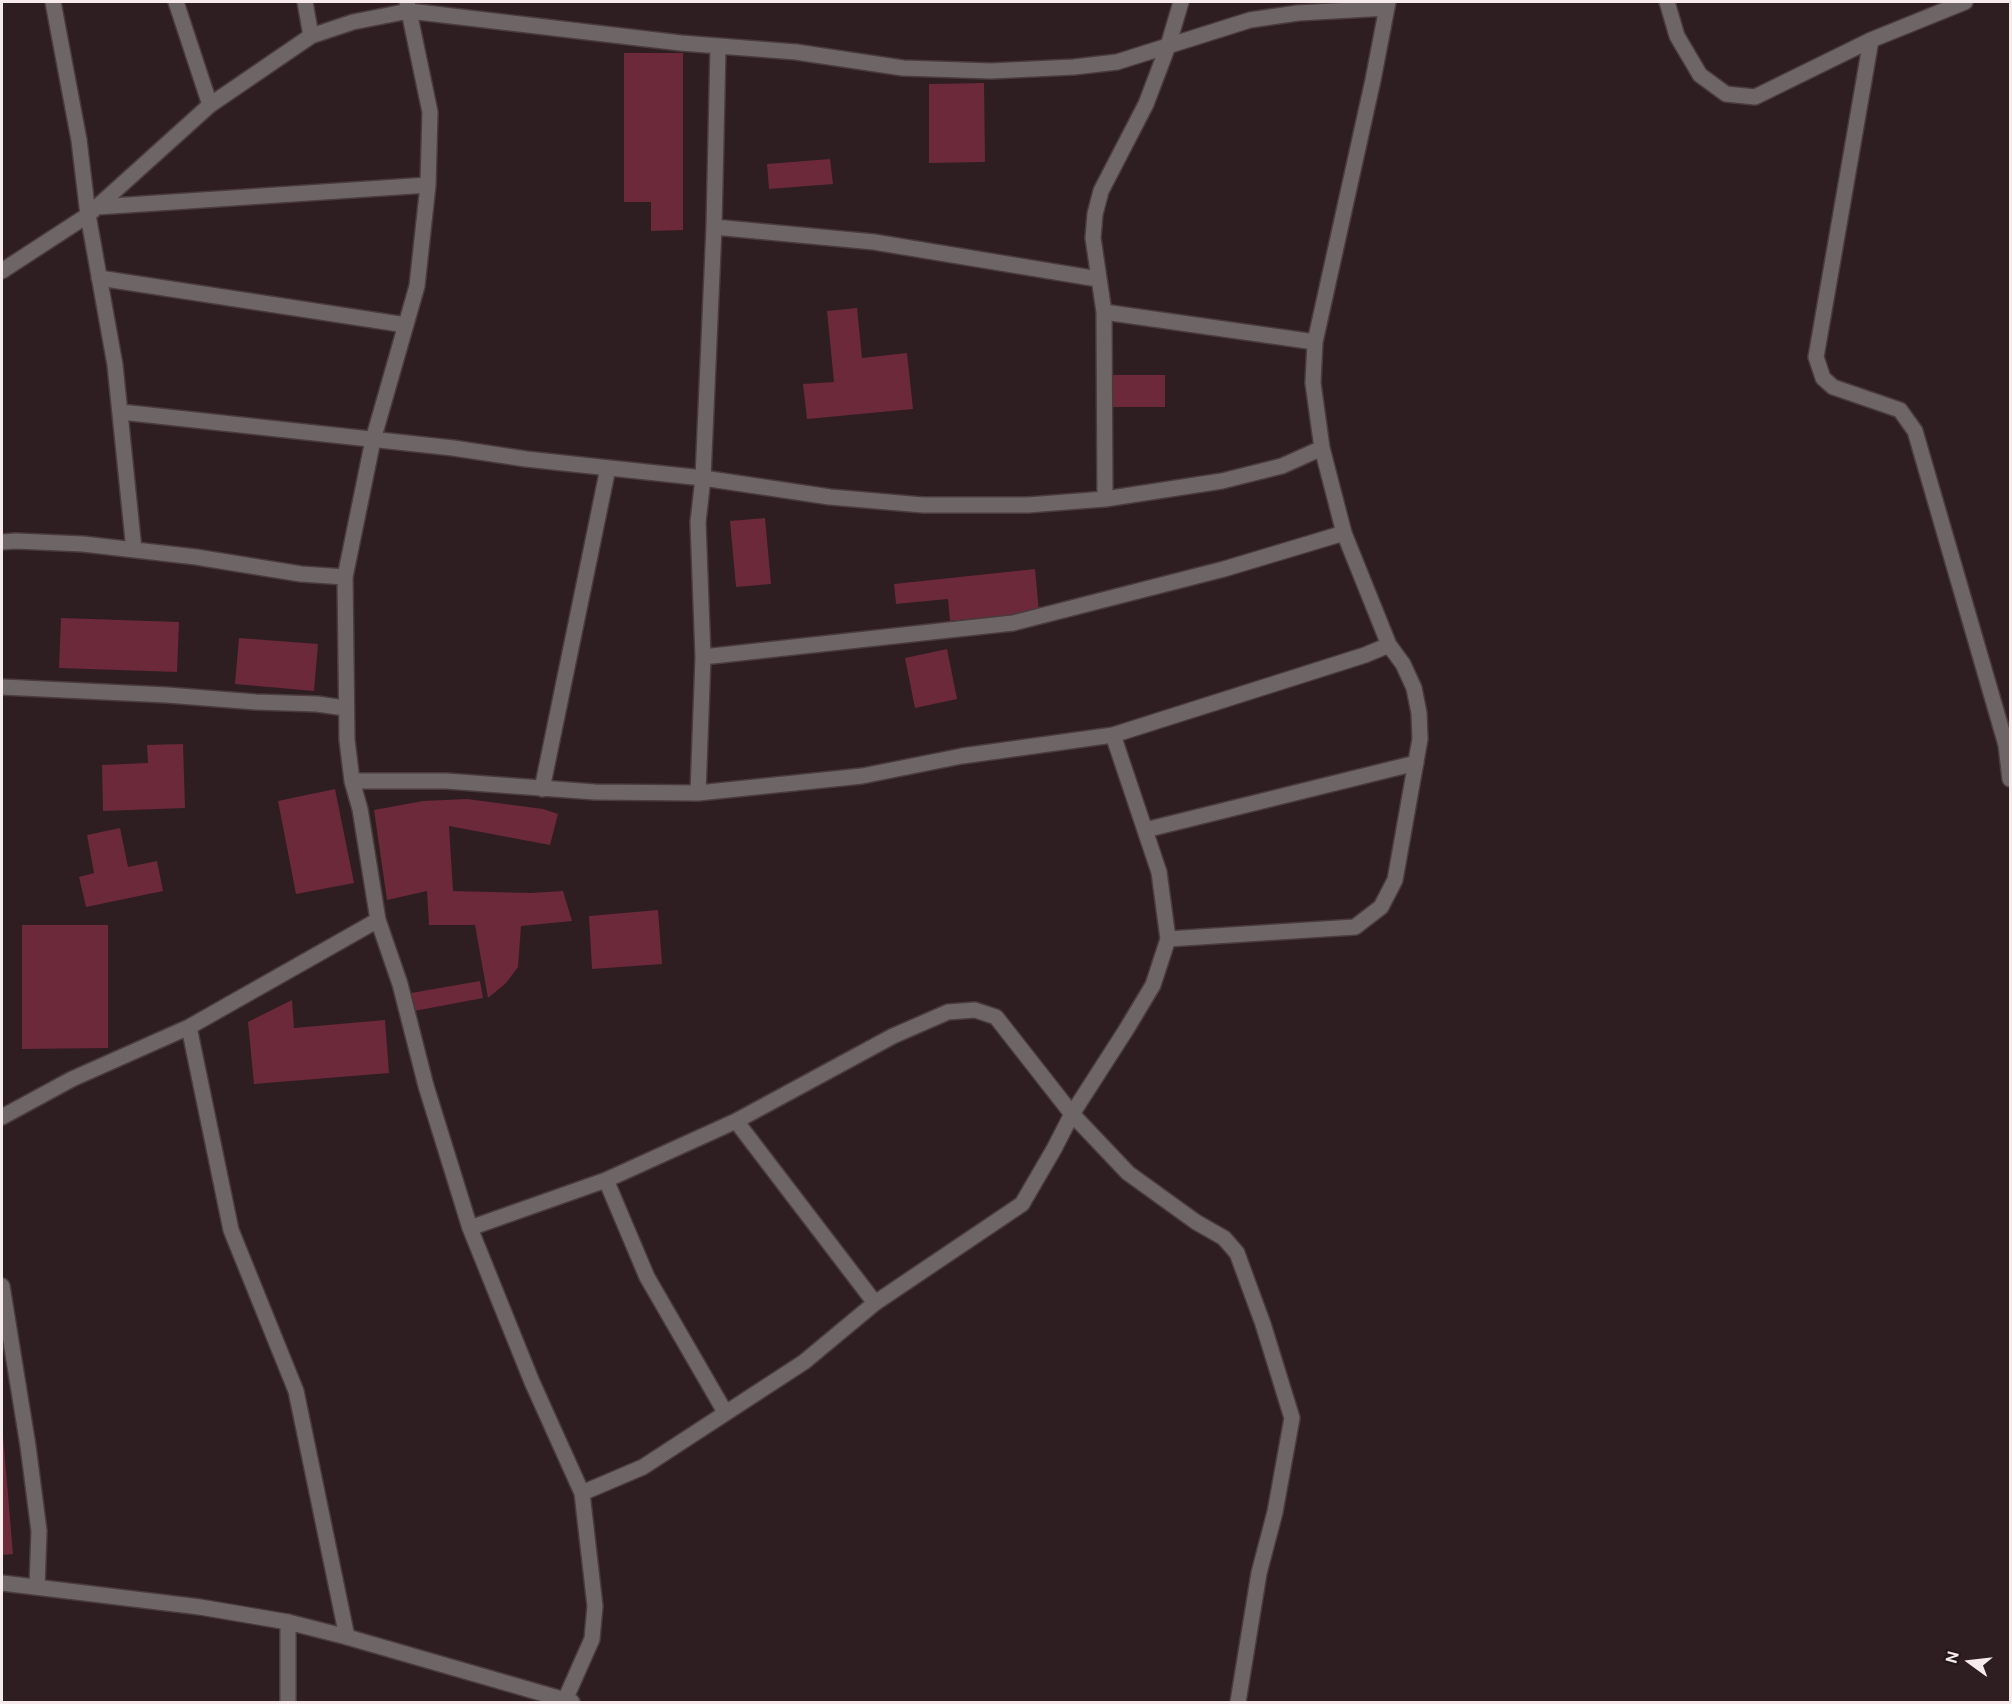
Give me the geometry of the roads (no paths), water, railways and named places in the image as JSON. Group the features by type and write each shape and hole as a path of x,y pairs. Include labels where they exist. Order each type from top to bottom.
{"street":[{"path":"53,2 93,211 99,278 121,412 134,550"},
{"path":"176,2 210,105"},
{"path":"305,2 311,36"},
{"path":"1105,500 1104,312 1093,238 1095,214 1101,191 1146,104 1181,2"},
{"path":"1667,2 1677,36 1700,75 1726,94 1755,97 1871,40 1965,2"},
{"path":"2,271 93,211 210,105 311,36 408,6 718,46 796,52 903,68 991,71 1074,67 1117,62 1250,20 1388,5 1316,342 1313,383 1322,448 1344,533 1389,645 1403,664 1414,688 1419,713 1416,763 1395,880 1382,907 1355,927 1167,939"},
{"path":"2,1583 200,1607 288,1622 568,1701 592,1639 595,1606 582,1493 532,1382 470,1228 426,1086 400,984 378,920 360,808 352,781 345,708 345,578 373,440 417,286 429,185 430,112 408,6"},
{"path":"1871,40 1816,357 1823,378 1833,387 1900,410 1915,431 2006,745 2010,779"},
{"path":"698,793 703,657 699,522 714,227 718,46"},
{"path":"93,211 429,185"},
{"path":"714,227 874,242 1098,279"},
{"path":"99,278 406,325"},
{"path":"1104,312 1316,342"},
{"path":"121,412 453,448 526,459 703,478 831,497 923,505 1028,506 1105,500 1222,481 1282,465 1322,448"},
{"path":"543,789 608,468"},
{"path":"703,657 1013,623 1224,569 1344,533"},
{"path":"2,542 43,542 134,550 196,557 301,574 345,578"},
{"path":"352,781 446,781 595,792 698,793 862,776 962,756 1113,735 1365,655 1389,645"},
{"path":"2,687 317,704 345,708"},
{"path":"582,1493 643,1467 804,1362 876,1303 1022,1204 1072,1114 1153,986 1167,939 1159,872 1113,735"},
{"path":"1145,830 1416,763"},
{"path":"2,1118 72,1079 189,1027 378,920"},
{"path":"470,1228 606,1180 736,1121 893,1036 948,1012 975,1010 996,1017 1072,1114 1128,1173 1196,1222 1224,1238 1236,1253 1280,1375 1292,1418 1275,1512 1259,1573 1238,1702"},
{"path":"189,1027 231,1230 296,1391 347,1637"},
{"path":"736,1121 876,1303"},
{"path":"606,1180 647,1277 725,1412"},
{"path":"2,1286 28,1446 39,1531 37,1587"},
{"path":"288,1622 288,1702"}]}
